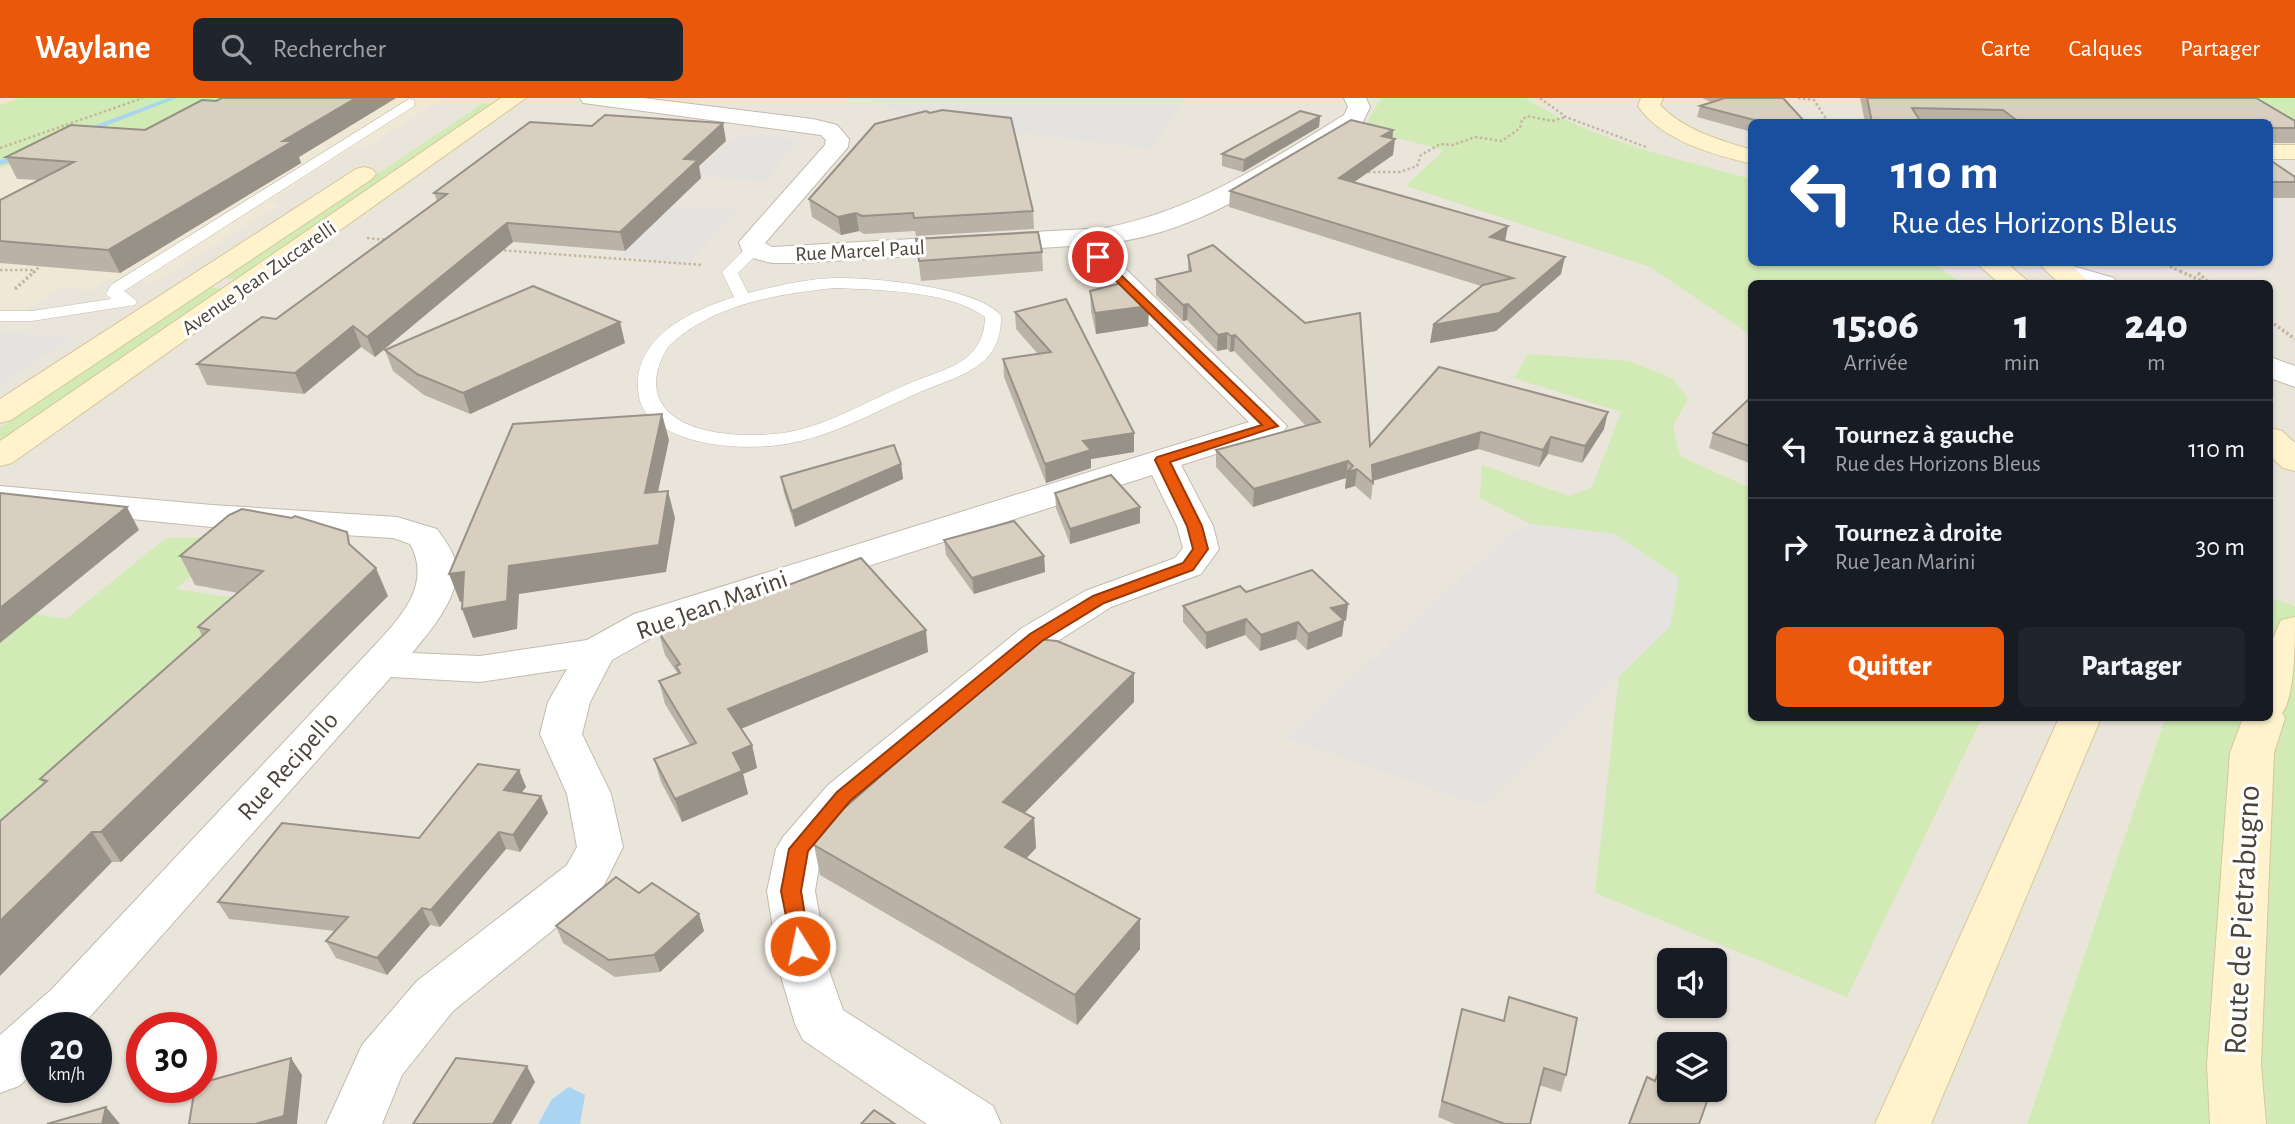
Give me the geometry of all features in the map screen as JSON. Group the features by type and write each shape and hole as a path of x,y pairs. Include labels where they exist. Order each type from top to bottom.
{"main road":[{"path":"431,130 480,98"},
{"name":"Avenue Jean Zuccarelli","path":"0,456 489,119 515,98"},
{"path":"1652,98 1649,106 1656,116 1705,142 1748,156"},
{"path":"2273,152 2295,152"},
{"name":"Avenue Jean Zuccarelli","path":"0,414 377,166"},
{"path":"1995,266 2015,280"},
{"path":"2007,266 2018,280"},
{"path":"2273,441 2295,461"},
{"path":"2273,693 2295,629"},
{"path":"1903,1124 2079,721"},
{"name":"Route de Pietrabugno","path":"2238,1124 2234,1064 2252,753 2263,721"}],"street":[{"name":"Rue Marcel Paul","path":"591,98 796,123 829,130 838,139 836,147 752,242 753,250 772,255 1079,238 1135,232 1166,223 1251,183 1354,120 1359,107 1355,98"},
{"name":"Rue Jean Marini","path":"597,652 648,623 1271,426 1079,238"},
{"path":"2063,272 2090,280"},
{"path":"2273,367 2295,378"},
{"path":"973,1124 821,1024 805,973 791,891 799,849 844,797 1036,637 1098,599 1188,566 1201,549 1195,526 1162,460"},
{"name":"Rue Recipello","path":"0,496 212,516 397,528 425,537 438,564 435,587 419,619 382,663 61,1012"},
{"path":"382,663 480,669 597,652"},
{"path":"354,1124 381,1061 435,996 584,878 600,848 589,794 561,734 569,702 597,652"},
{"path":"0,1069 21,1050"}],"lane":[{"path":"0,316 32,316 129,300 114,294 117,288 409,103"},
{"path":"743,299 730,272 753,250"},
{"path":"834,284 909,287 985,308 993,316 994,331 987,349 974,363 824,429 771,440 740,440 697,434 664,421 653,411 646,393 646,382 657,349 684,327 708,313 743,299 796,287 834,284"}],"path":[{"path":"0,148 144,98"},
{"path":"1362,172 1400,172 1417,166 1420,155 1440,144 1453,145 1475,137 1502,141 1520,128 1522,120 1527,116 1552,121 1566,117 1540,98"},
{"path":"1798,98 1814,100 1826,119"},
{"path":"359,238 400,241"},
{"path":"496,250 690,266 714,264 753,250"},
{"path":"15,289 45,261"},
{"path":"2170,266 2200,280"},
{"path":"0,270 34,270"},
{"path":"2198,273 2205,280"},
{"path":"2273,323 2295,339"}],"shaded area":[{"path":"0,98 2295,98 2295,606 2273,598 2273,280 1748,280 1748,721 2164,721 2027,1124 0,1124"},
{"path":"180,98 444,98 365,148 354,147 268,203 279,205 153,283 110,279 93,290 61,287 0,326 0,168"},
{"path":"837,98 1185,98 1152,149 920,121 872,100"},
{"path":"739,134 800,139 765,181 691,176"},
{"path":"670,208 738,209 689,263 618,257"},
{"path":"5,332 72,338 0,384 0,335"},
{"path":"1531,524 1615,534 1679,578 1670,627 1482,806 1286,738 1507,536"}],"green space":[{"path":"21,98 268,98 234,116 63,143 0,168 0,105"},
{"path":"1382,98 1525,98 1551,113 1607,137 1748,178 1748,266 1936,266 1958,280 1748,280 1748,333 1650,267 1406,186 1444,150 1362,129"},
{"path":"2232,98 2295,98 2295,120 2261,119"},
{"path":"483,103 496,104 239,279 223,278"},
{"path":"207,287 224,289 0,443 0,428"},
{"path":"1528,354 1629,361 1672,378 1688,399 1673,426 1680,456 1748,487 1748,721 1981,721 1847,997 1595,893 1619,676 1670,627 1615,534 1531,524 1480,498 1482,465 1569,496 1592,487 1621,412 1514,378"},
{"path":"236,537 176,589 256,601 0,834 0,643 35,614 66,619 166,538"},
{"path":"2273,598 2295,606 2295,1124 2027,1124 2164,721 2273,721"}],"water":[{"path":"569,1087 585,1095 580,1124 538,1124 552,1099"}],"building":[{"path":"222,98 356,98 283,141 293,141 108,250 0,241 0,200 74,162 6,157 71,125 145,130 202,100 216,101"},
{"path":"1725,98 1783,98 1802,119 1750,119 1700,106"},
{"path":"1867,98 2256,98 2295,121 2295,128 2273,128 2273,119 2015,119 2003,110 1912,108 1919,119 1871,119"},
{"path":"942,110 1011,118 1033,211 914,218 913,213 862,216 856,213 838,217 809,199 875,124 926,111 930,113"},
{"path":"1300,111 1320,116 1244,160 1222,154"},
{"path":"605,115 723,123 684,159 698,160 620,232 507,223 367,337 353,326 295,373 197,364 262,317 276,319 447,194 434,193 530,122 592,126"},
{"path":"1351,120 1393,130 1382,136 1395,139 1339,178 1508,226 1490,237 1565,257 1499,313 1433,325 1483,285 1513,278 1230,191"},
{"path":"2273,162 2295,177 2295,182 2273,182"},
{"path":"1038,232 1042,252 919,261 916,239"},
{"path":"1213,245 1305,323 1360,313 1370,446 1439,367 1608,412 1585,446 1551,437 1543,450 1481,432 1372,465 1373,483 1357,469 1347,472 1353,466 1348,461 1254,489 1216,450 1320,422 1235,335 1218,335 1188,304 1183,305 1156,279 1191,271 1188,255"},
{"path":"1125,282 1149,306 1095,313 1090,291"},
{"path":"533,286 620,322 463,393 417,374 385,350"},
{"path":"1066,299 1134,433 1083,441 1091,450 1045,464 1003,359 1051,352 1015,312"},
{"path":"1748,400 1748,446 1713,433"},
{"path":"662,414 645,493 668,491 659,545 509,566 507,601 462,609 464,572 449,574 513,424"},
{"path":"894,445 901,464 792,511 781,477"},
{"path":"1111,475 1140,507 1070,529 1055,493"},
{"path":"0,493 127,507 0,608"},
{"path":"242,509 292,518 295,516 347,532 349,544 376,568 101,832 92,832 0,921 0,821 47,781 40,779 209,630 198,627 263,571 180,556 229,515"},
{"path":"1014,521 1044,556 972,578 944,540"},
{"path":"861,558 926,630 728,709 752,745 733,753 742,771 675,799 654,759 696,743 659,681 680,673 676,666 680,664 659,633"},
{"path":"1312,570 1348,604 1331,608 1344,620 1308,634 1298,622 1261,635 1246,619 1206,633 1183,606 1240,586 1246,592"},
{"path":"1037,639 1057,641 1134,673 1003,802 1034,818 1005,847 1140,919 1075,995 814,845 816,833"},
{"path":"478,764 519,770 504,790 541,796 513,835 499,832 431,910 422,908 377,958 326,941 348,917 218,902 282,823 419,838"},
{"path":"616,877 639,893 652,883 699,914 654,955 609,960 556,926"},
{"path":"1509,997 1577,1018 1566,1075 1544,1068 1530,1124 1505,1124 1442,1101 1462,1009 1504,1021"},
{"path":"291,1058 284,1116 255,1124 189,1124 192,1103 217,1103 217,1079"},
{"path":"456,1058 527,1066 493,1124 413,1124"},
{"path":"1657,1076 1657,1102 1707,1102 1699,1124 1629,1124 1647,1077 1655,1081"},
{"path":"106,1107 102,1124 47,1124"},
{"path":"874,1110 895,1124 861,1124"}],"waterway":[{"path":"82,132 174,98"},
{"path":"0,163 23,155"}],"route":[{"path":"800,946 791,891 799,849 844,797 1036,637 1098,599 1188,566 1201,549 1195,526 1162,460 1271,426 1098,257"}]}
